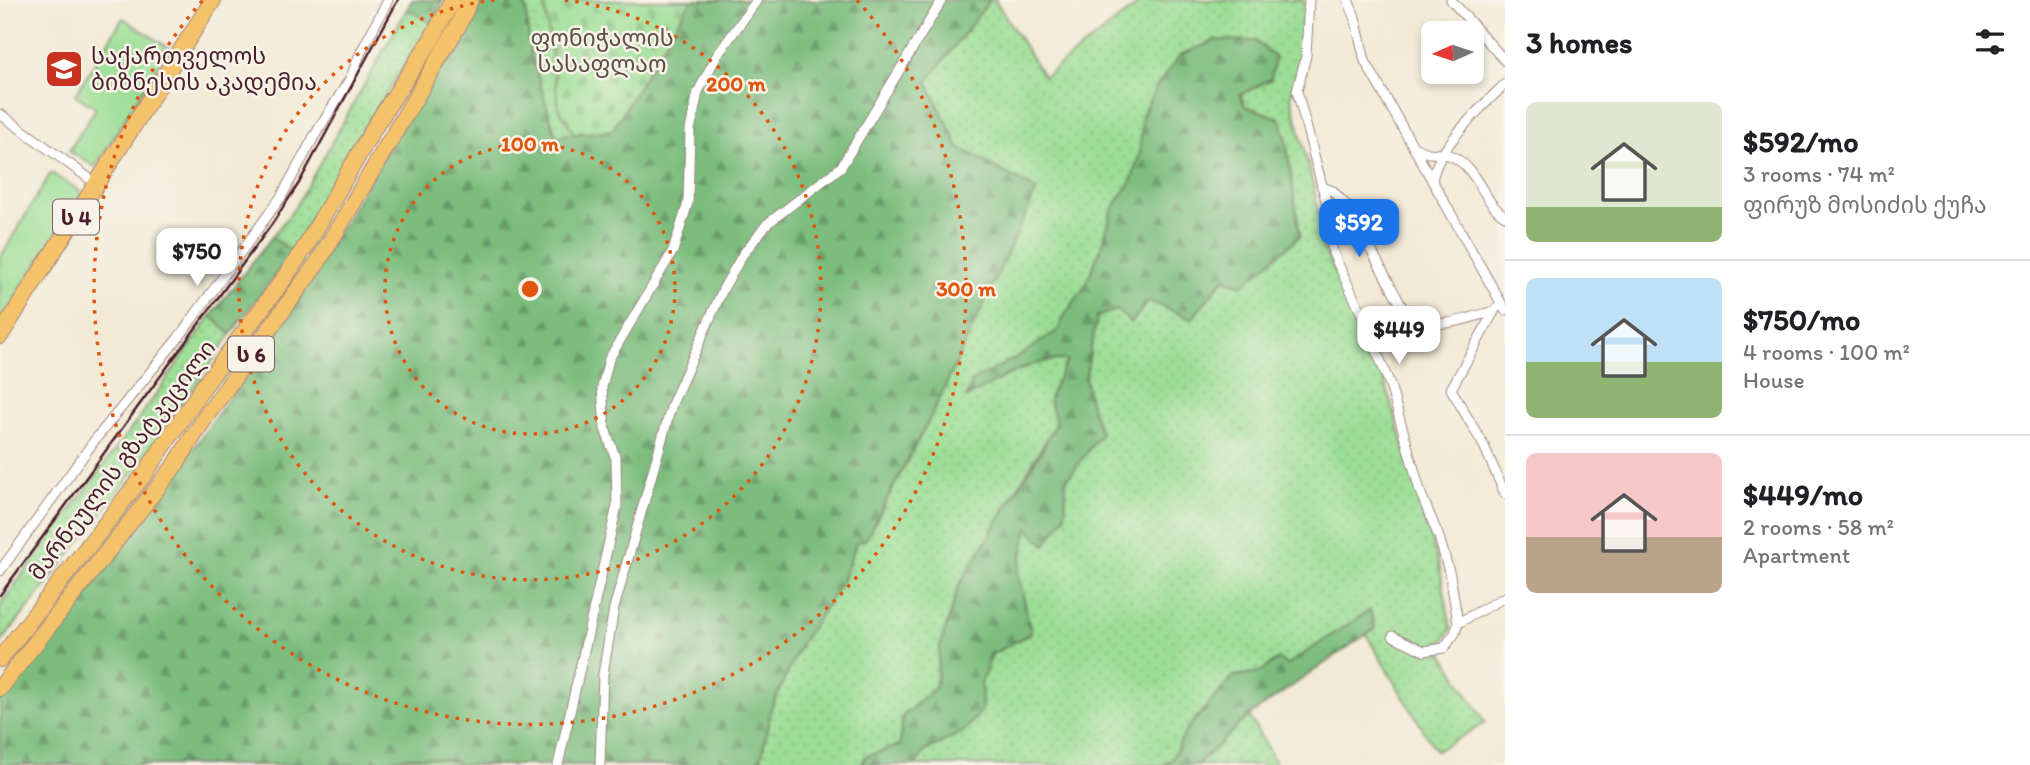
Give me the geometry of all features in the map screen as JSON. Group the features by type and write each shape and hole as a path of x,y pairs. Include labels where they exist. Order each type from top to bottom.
{"highway":[{"name":"ს 4","path":"0,336 213,0"},
{"name":"მარნეულის გზატკეცილი","path":"0,659 146,472 203,387 284,280 453,0"},
{"name":"მარნეულის გზატკეცილი","path":"0,688 176,464 204,419 318,262 458,26 470,0"}],"street":[{"path":"0,571 94,441 179,337 281,197 351,77 388,0"},
{"path":"558,765 617,506 616,459 605,429 602,387 609,359 673,251 688,203 690,130 698,92 716,57 757,0"},
{"path":"600,765 603,674 614,608 672,404 723,289 743,254 767,224 841,167 942,0"},
{"path":"1309,0 1306,56 1297,92 1329,212 1333,253 1366,321 1390,385 1404,439 1450,575 1458,624 1455,634 1444,648 1424,651 1393,636"},
{"path":"1348,0 1355,17 1364,61 1503,304 1494,311 1451,389 1484,446 1505,494"},
{"path":"1451,0 1505,61"},
{"path":"1432,181 1441,154 1479,109 1505,84"},
{"path":"0,129 3,116 97,184"},
{"path":"1413,147 1429,153 1451,156 1463,164 1477,179 1497,211 1505,216"},
{"path":"1322,187 1333,191 1347,206 1407,316 1417,323 1439,323 1494,311"},
{"path":"1458,624 1505,597"}],"green space":[{"path":"412,0 443,0 432,23 407,9"},
{"path":"476,0 525,0 530,51 556,136 612,130 691,0 990,0 927,82 959,148 1037,190 933,412 866,539 856,543 842,582 802,642 771,708 760,765 462,765 445,760 409,757 381,765 0,765 0,699 114,561 299,298"},
{"path":"525,0 547,0 545,7 559,108 574,134 556,136 530,51"},
{"name":"ფონიჭალის სასაფლაო","path":"547,0 691,0 612,130 574,134 559,108 545,7"},
{"path":"990,0 995,0 1044,77 1144,0 1304,0 1301,56 1291,97 1314,189 1324,249 1384,379 1440,568 1451,629 1445,639 1436,645 1485,723 1436,751 1365,633 1375,628 1370,610 1287,665 1278,659 1260,672 1234,676 1187,729 1172,759 1164,765 915,765 925,751 964,731 982,711 981,684 992,654 1031,633 1018,573 1028,527 1046,544 1065,516 1066,481 1101,433 1085,379 1097,316 1149,301 1192,319 1224,279 1300,236 1285,134 1279,118 1245,106 1240,94 1271,79 1142,116 1140,153 1131,182 1112,210 1104,240 1086,285 1066,313 1058,330 967,397 1001,378 1043,360 1068,359 1049,398 1056,423 993,529 940,647 936,687 902,717 901,745 866,756 861,765 760,765 771,708 802,641 842,582 856,543 866,539 933,412 1036,190 959,148 927,82"},
{"path":"407,9 432,23 357,139 292,252 272,237 296,206"},
{"path":"123,18 169,48 95,167 69,151 96,108 75,95"},
{"path":"1216,40 1255,41 1275,57 1271,79 1240,95 1245,106 1279,118 1285,134 1300,236 1243,285 1223,279 1192,319 1149,301 1131,323 1117,310 1097,316 1085,379 1101,433 1066,481 1065,516 1045,545 1028,528 1018,573 1031,633 992,654 981,684 982,711 964,731 925,751 915,765 861,765 866,756 900,745 902,717 936,687 940,647 959,585 1056,423 1049,398 1067,360 1028,366 966,398 972,381 1021,355 1058,330 1066,313 1086,285 1104,240 1112,210 1131,182 1140,153 1142,116 1155,89 1180,55"},
{"path":"51,173 82,192 0,322 0,258"},
{"path":"272,237 292,252 231,334 211,316"},
{"path":"211,316 231,334 143,460 0,644 0,605 145,410"},
{"path":"1370,610 1375,628 1249,716 1200,761 1199,765 1164,765 1172,759 1187,729 1234,676 1260,672 1279,659 1287,665"},
{"path":"1249,716 1277,765 1199,765 1200,761"},
{"path":"424,757 462,765 381,765 388,759"}],"railway":[{"path":"0,595 272,224 299,183 398,0"}],"place":[{"name":"საქართველოს ბიზნესის აკადემია","path":"64,69"}]}
